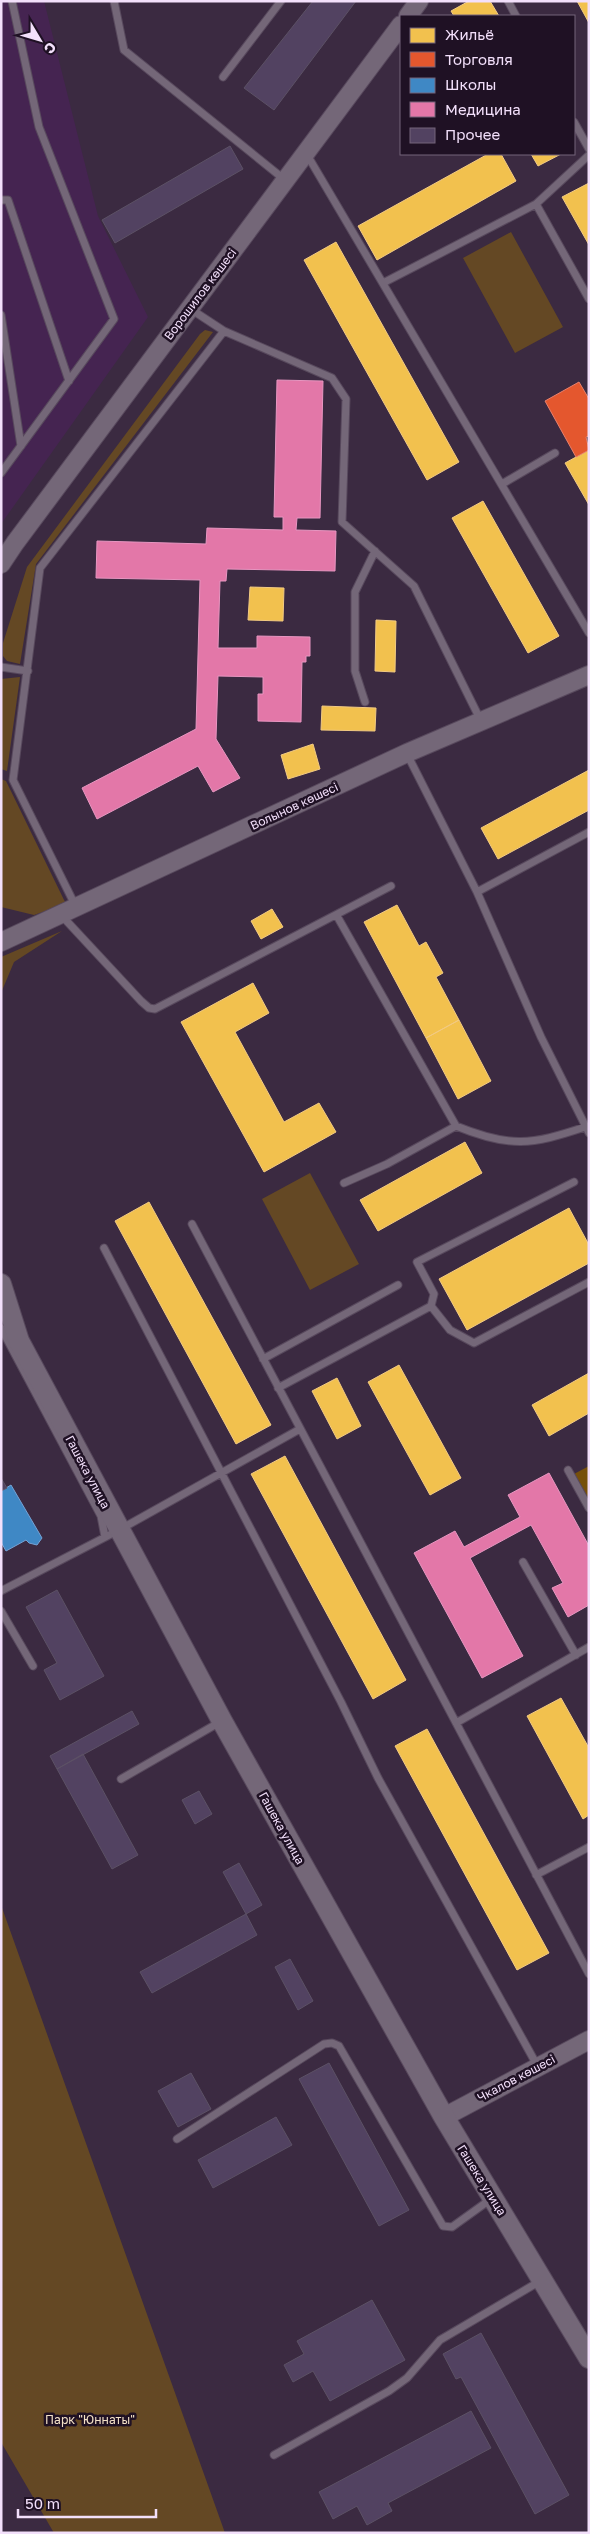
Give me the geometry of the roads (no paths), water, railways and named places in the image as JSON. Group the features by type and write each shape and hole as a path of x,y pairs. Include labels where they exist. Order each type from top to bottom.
{"main road":[{"name":"Гашека улица","path":"1,1284 19,1341 112,1533 222,1721 444,2117 589,2358"}],"street":[{"path":"409,15 419,1"},
{"name":"Ворошилов көшесі","path":"1,564 189,308 400,26"},
{"name":"Волынов көшесі","path":"1,942 407,754 589,676"},
{"name":"Чкалов көшесі","path":"444,2117 589,2040"}],"lane":[{"path":"1,473 114,319 39,127 12,1"},
{"path":"114,1 124,50 286,180"},
{"path":"223,76 281,1"},
{"path":"508,1 515,15"},
{"path":"575,124 589,149"},
{"path":"306,152 589,633"},
{"path":"383,283 536,204 589,155"},
{"path":"1,200 8,200 69,381"},
{"path":"536,204 589,299"},
{"path":"189,308 224,331 332,378 346,399 342,522 414,586 482,722"},
{"path":"1,315 21,446"},
{"path":"224,331 40,568 13,780 69,911 141,1001 149,1008 155,1009 337,916 391,886"},
{"path":"502,484 555,454"},
{"path":"365,702 355,671 355,592 375,551"},
{"path":"1,667 28,671"},
{"path":"337,916 456,1126 475,1134 510,1142 548,1139 587,1130 541,1037 476,892 407,754"},
{"path":"476,892 589,832"},
{"path":"344,1183 387,1164 456,1126"},
{"path":"278,1388 431,1306 434,1294 417,1262 574,1182"},
{"path":"192,1224 588,1970"},
{"path":"104,1248 221,1471 378,1778 538,2067"},
{"path":"431,1306 450,1330 474,1343 589,1282"},
{"path":"263,1359 398,1285"},
{"path":"1,1328 101,1516 112,1533"},
{"path":"1,1592 300,1429"},
{"path":"568,1470 589,1508"},
{"path":"523,1562 576,1655"},
{"path":"1,1611 33,1666"},
{"path":"456,1723 589,1647"},
{"path":"120,1779 222,1721"},
{"path":"536,1875 589,1846"},
{"path":"177,2139 324,2044 332,2043 340,2046 443,2226 452,2227 494,2198"},
{"path":"274,2455 389,2391 407,2378 440,2340 542,2280"}],"park label":[{"name":"Парк \"Юннаты\"","path":"90,2419"}]}
